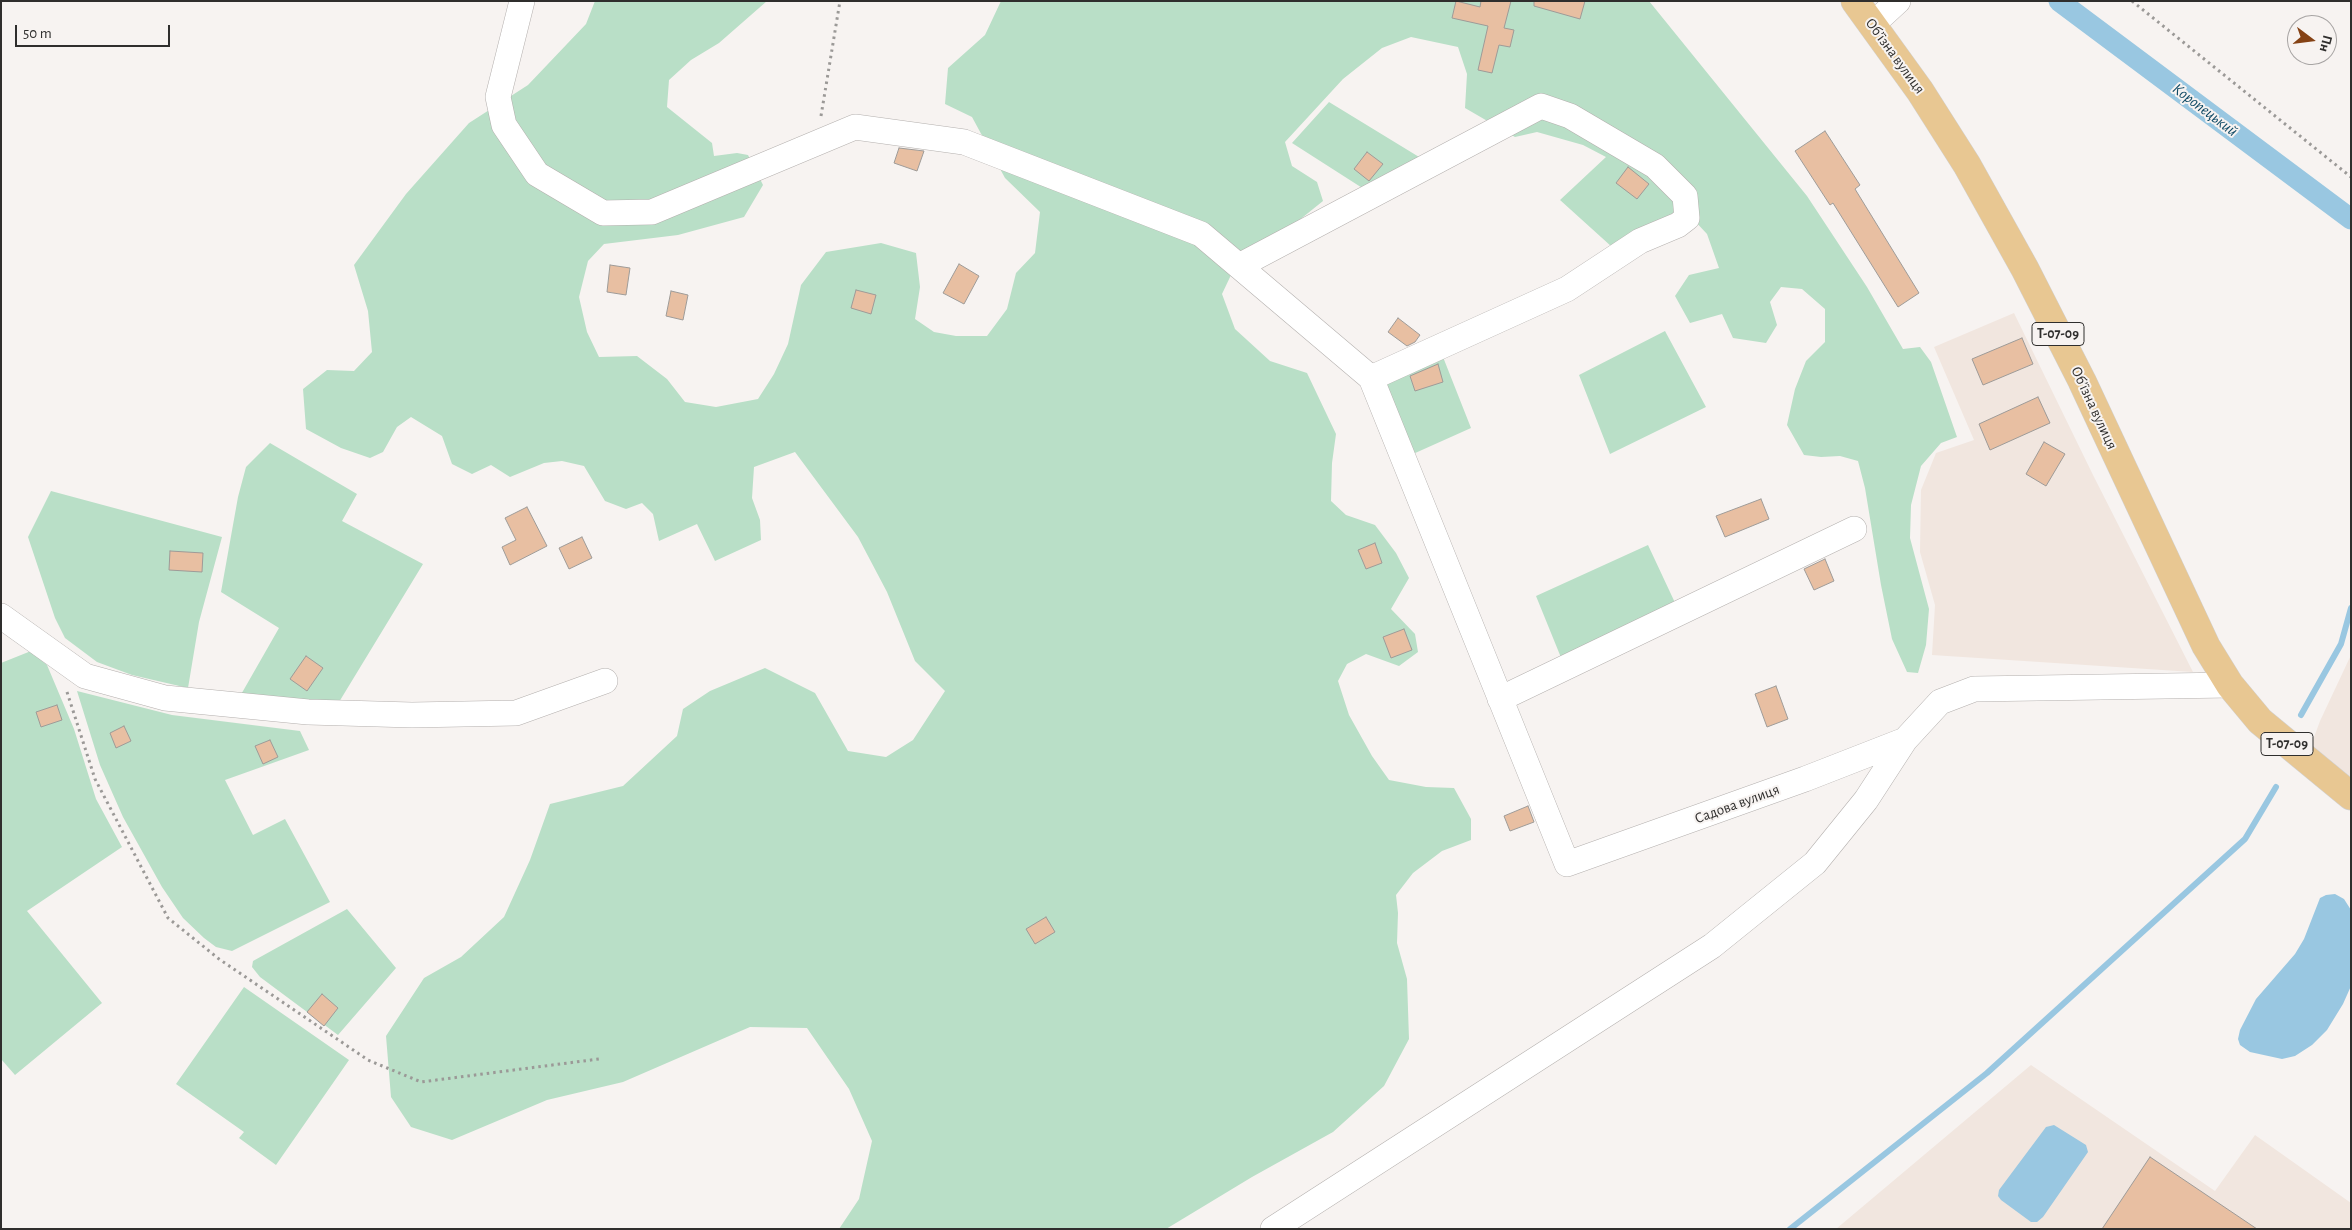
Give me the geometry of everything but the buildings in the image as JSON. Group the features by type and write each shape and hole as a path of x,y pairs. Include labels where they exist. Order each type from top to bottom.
{"main road":[{"name":"Обʼїзна вулиця","path":"1854,1 1920,91 1967,165 2082,381 2206,646 2230,685 2260,722 2351,796"}],"street":[{"path":"522,1 498,97 504,125 537,174 603,213 652,212 855,127 964,142 1201,234 1371,378 1500,699 1854,529"},
{"path":"1872,25 1898,1"},
{"path":"1239,266 1540,106 1570,116 1655,166 1685,196 1686,218 1678,225 1640,241 1567,289 1371,378"},
{"path":"1,616 55,656 86,676 165,698 308,712 412,715 516,713 605,681"},
{"path":"1273,1229 1712,946 1815,863 1866,800 1905,740 1940,702 1974,689 2230,685"},
{"name":"Садова вулиця","path":"1500,699 1568,864 1805,779 1905,740"}],"path":[{"path":"816,144 840,1"},
{"path":"2132,1 2351,177"},
{"path":"55,656 95,778 168,918 219,959 368,1060 422,1082 599,1059"}],"shaded area":[{"path":"2014,313 2093,475 2193,672 1932,655 1935,605 1920,552 1921,490 1936,453 1974,440 1934,347"},
{"path":"2351,655 2351,795 2306,759 2320,721"},
{"path":"2031,1065 2215,1191 2255,1135 2351,1203 2351,1229 1836,1229"}],"green space":[{"path":"595,1 767,1 719,43 691,60 669,80 667,107 712,143 714,156 737,153 748,155 763,185 744,217 678,235 604,244 588,261 579,297 587,332 599,357 637,356 667,379 685,402 716,407 758,399 774,374 788,344 801,285 826,252 881,243 916,253 920,287 915,319 934,332 956,336 987,336 1007,309 1016,273 1035,253 1040,212 1005,178 972,117 945,104 948,68 985,35 1001,1 1649,1 1807,196 1867,287 1903,349 1920,347 1931,362 1957,437 1941,443 1921,466 1911,505 1910,538 1929,609 1926,645 1918,673 1907,672 1892,639 1865,488 1858,461 1840,456 1821,457 1804,455 1787,425 1795,389 1806,361 1825,342 1825,309 1802,289 1781,287 1770,302 1777,325 1766,343 1733,338 1722,314 1690,323 1675,296 1689,275 1719,268 1707,234 1679,204 1679,211 1612,247 1560,200 1606,157 1583,145 1537,132 1515,137 1465,108 1467,74 1458,47 1411,37 1382,48 1343,79 1285,142 1292,166 1317,182 1323,201 1231,275 1222,294 1235,329 1270,361 1307,373 1336,434 1332,463 1331,501 1346,515 1375,525 1396,553 1409,578 1391,609 1415,634 1418,652 1399,666 1366,654 1347,664 1338,681 1349,715 1372,756 1389,780 1426,787 1454,788 1471,819 1471,840 1442,851 1413,873 1396,895 1398,913 1397,943 1407,979 1409,1039 1384,1086 1333,1132 1252,1177 1166,1229 839,1229 859,1199 872,1141 849,1089 807,1028 750,1027 623,1082 547,1100 452,1140 411,1127 391,1097 386,1036 424,978 461,957 504,917 530,860 550,804 623,786 677,736 683,709 710,691 765,668 815,693 848,751 886,757 913,740 945,691 915,661 887,592 858,537 795,452 754,467 752,498 760,520 761,540 715,561 697,524 659,541 653,514 642,503 626,509 605,501 584,466 562,461 544,463 510,477 491,465 472,474 452,464 442,436 411,417 397,427 383,452 370,458 341,448 306,429 303,389 327,370 354,371 372,352 368,311 354,265 406,194 469,123 528,85 586,24"},
{"path":"1329,102 1424,160 1367,191 1292,143"},
{"path":"1665,331 1706,407 1610,454 1579,375"},
{"path":"1443,357 1471,428 1413,454 1385,380"},
{"path":"270,443 357,494 342,521 423,564 336,707 239,698 279,628 221,592 238,497 246,467"},
{"path":"51,491 222,537 199,622 188,688 132,675 97,662 65,638 55,618 28,537"},
{"path":"1648,545 1677,607 1562,660 1536,596"},
{"path":"31,651 47,665 74,729 96,799 122,847 27,911 102,1003 15,1075 1,1059 1,663"},
{"path":"77,691 172,715 300,731 309,750 225,780 253,835 285,819 330,902 232,951 216,947 204,938 183,918 162,887 123,817 100,765"},
{"path":"347,909 396,968 338,1035 260,977 252,967 253,961"},
{"path":"244,987 349,1060 276,1165 239,1138 244,1132 176,1084"}],"water":[{"path":"2335,894 2344,899 2351,910 2351,986 2343,1004 2327,1030 2312,1045 2295,1056 2282,1059 2250,1052 2240,1045 2238,1039 2240,1030 2256,999 2295,954 2304,939 2320,898"},
{"path":"2054,1125 2086,1145 2088,1152 2043,1217 2037,1222 2031,1222 2001,1200 1998,1196 1999,1190 2046,1127"}],"waterway":[{"name":"Коропецький","path":"2059,1 2351,219"},
{"path":"2301,715 2341,644 2351,608"},
{"path":"1790,1229 1987,1073 2245,839 2276,787"}]}
